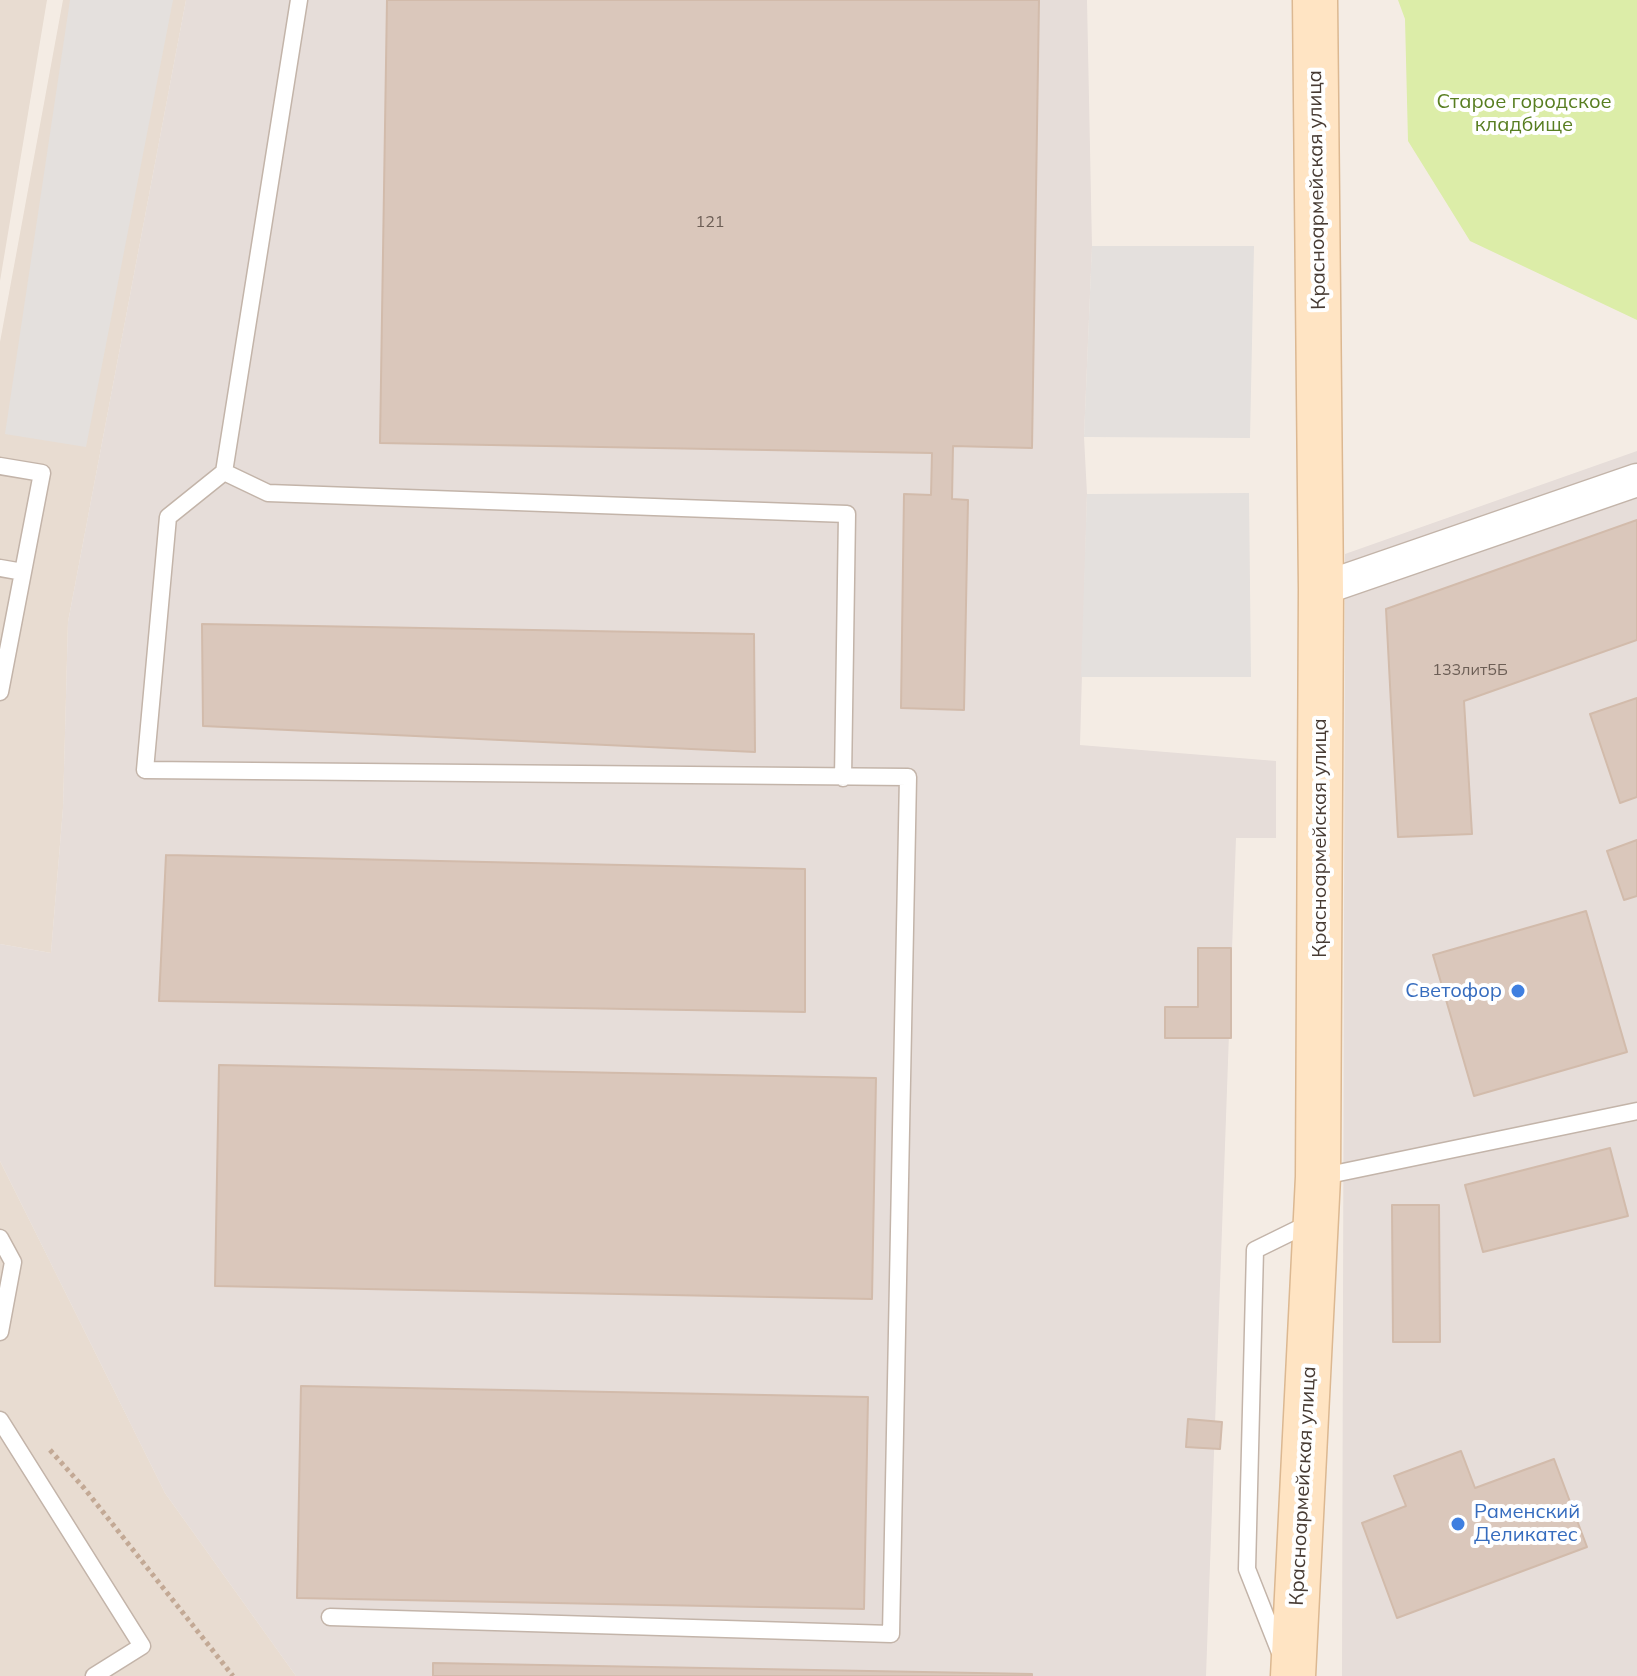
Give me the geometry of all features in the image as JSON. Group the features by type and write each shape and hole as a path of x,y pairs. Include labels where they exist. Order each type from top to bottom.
{"street":[{"name":"Красноармейская улица","path":"1291,1676 1318,1177 1321,589 1315,0"},
{"path":"1321,589 1637,480"}],"lane":[{"path":"299,0 224,472 168,517 145,770 908,777 891,1634 330,1617"},
{"path":"0,466 42,473 0,692"},
{"path":"224,472 268,493 847,514 843,778"},
{"path":"0,568 23,572"},
{"path":"1318,1177 1637,1111"},
{"path":"1291,1676 1247,1569 1255,1250 1315,1220"},
{"path":"0,1238 6,1260 0,1332"},
{"path":"0,1420 142,1646 94,1676"}],"path":[{"path":"42,1442 84,1488 233,1676"}],"shaded area":[{"path":"0,0 47,0 0,281"},
{"path":"63,0 186,0 68,622 63,808 51,953 0,944 0,342"},
{"path":"70,0 173,0 86,447 5,434"},
{"path":"186,0 1087,0 1092,247 1084,437 1087,494 1080,745 1276,761 1276,838 1236,838 1206,1676 296,1676 165,1493 0,1161 0,944 51,953 63,808 68,622"},
{"path":"1092,246 1254,246 1250,438 1084,437"},
{"path":"1637,451 1637,1676 1342,1676 1345,554"},
{"path":"1249,493 1251,677 1081,677 1087,494"},
{"path":"0,1161 165,1493 296,1676 0,1676"}],"green space":[{"name":"Старое городское кладбище","path":"1398,0 1637,0 1637,320 1470,241 1408,141 1405,19"}],"building":[{"path":"387,0 1039,0 1032,448 953,446 952,499 968,500 964,710 901,708 904,494 931,495 932,453 380,443"},
{"path":"1637,520 1637,640 1464,701 1472,834 1398,837 1386,609"},
{"path":"202,624 754,634 755,752 203,726"},
{"path":"1637,698 1637,797 1620,803 1590,714"},
{"path":"1637,840 1637,896 1624,900 1607,851"},
{"path":"166,855 805,869 805,1012 159,1001"},
{"path":"1586,911 1627,1052 1474,1096 1433,955"},
{"path":"1198,948 1231,948 1231,1038 1165,1038 1165,1007 1198,1007"},
{"path":"219,1065 876,1078 872,1299 215,1286"},
{"path":"1610,1148 1628,1216 1483,1252 1465,1185"},
{"path":"1392,1205 1439,1205 1440,1342 1393,1342"},
{"path":"301,1386 868,1397 864,1609 297,1598"},
{"path":"1188,1419 1222,1422 1220,1449 1186,1447"},
{"path":"1461,1451 1475,1488 1554,1459 1587,1547 1397,1618 1362,1523 1406,1506 1394,1476"},
{"path":"433,1663 1032,1674 1032,1676 433,1676"}],"place":[{"name":"Светофор","path":"1518,991"},
{"name":"Раменский Деликатес","path":"1458,1524"}]}
